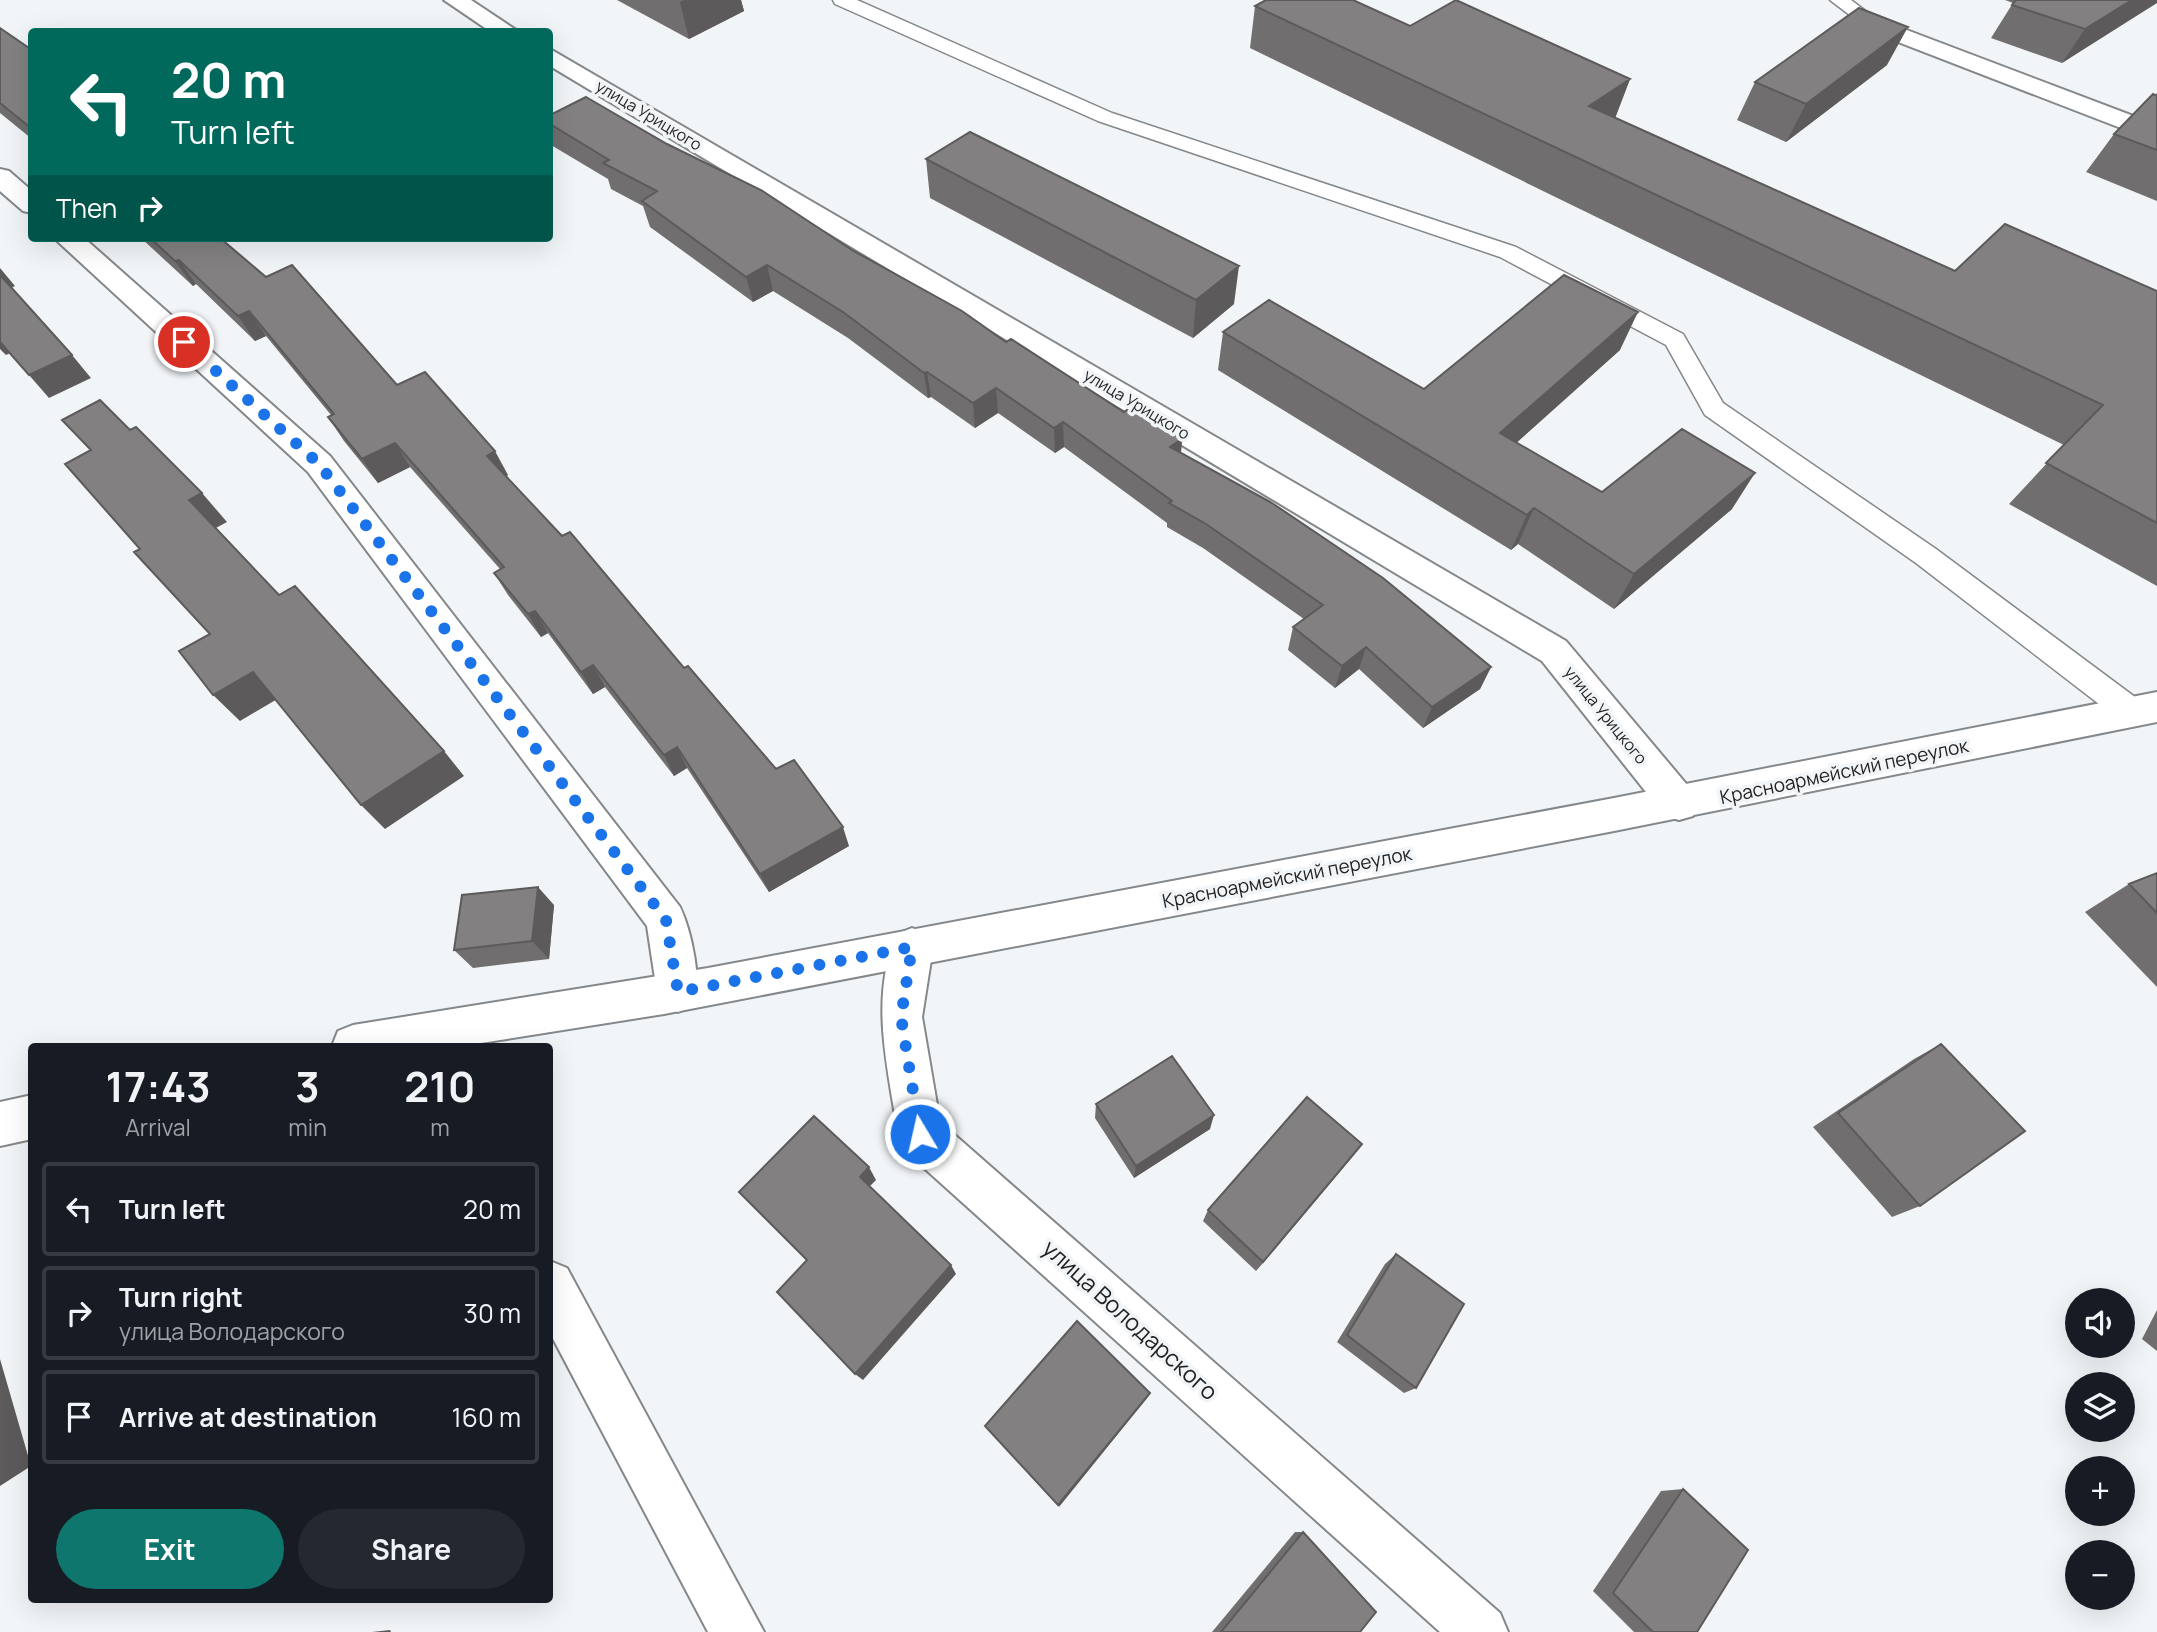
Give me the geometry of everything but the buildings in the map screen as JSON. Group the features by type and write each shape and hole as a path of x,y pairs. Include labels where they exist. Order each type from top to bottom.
{"street":[{"path":"455,0 501,28"},
{"path":"1875,25 2157,134"},
{"name":"улица Урицкого","path":"553,58 1554,651 1679,804"},
{"path":"0,177 28,202"},
{"path":"72,242 319,464 666,920 678,992"},
{"name":"Красноармейский переулок","path":"385,1043 417,1040 678,992 1679,804 2145,709"},
{"name":"улица Володарского","path":"912,947 901,1017 920,1134 1481,1632"},
{"path":"0,1125 28,1118"},
{"path":"553,1291 737,1632"}],"lane":[{"path":"842,0 1105,117 1508,252 1675,340 1714,409 2145,709"},
{"path":"1839,0 1875,25"}],"route":[{"path":"184,342 319,464 666,920 678,992 912,947 901,1017 920,1134"}]}
